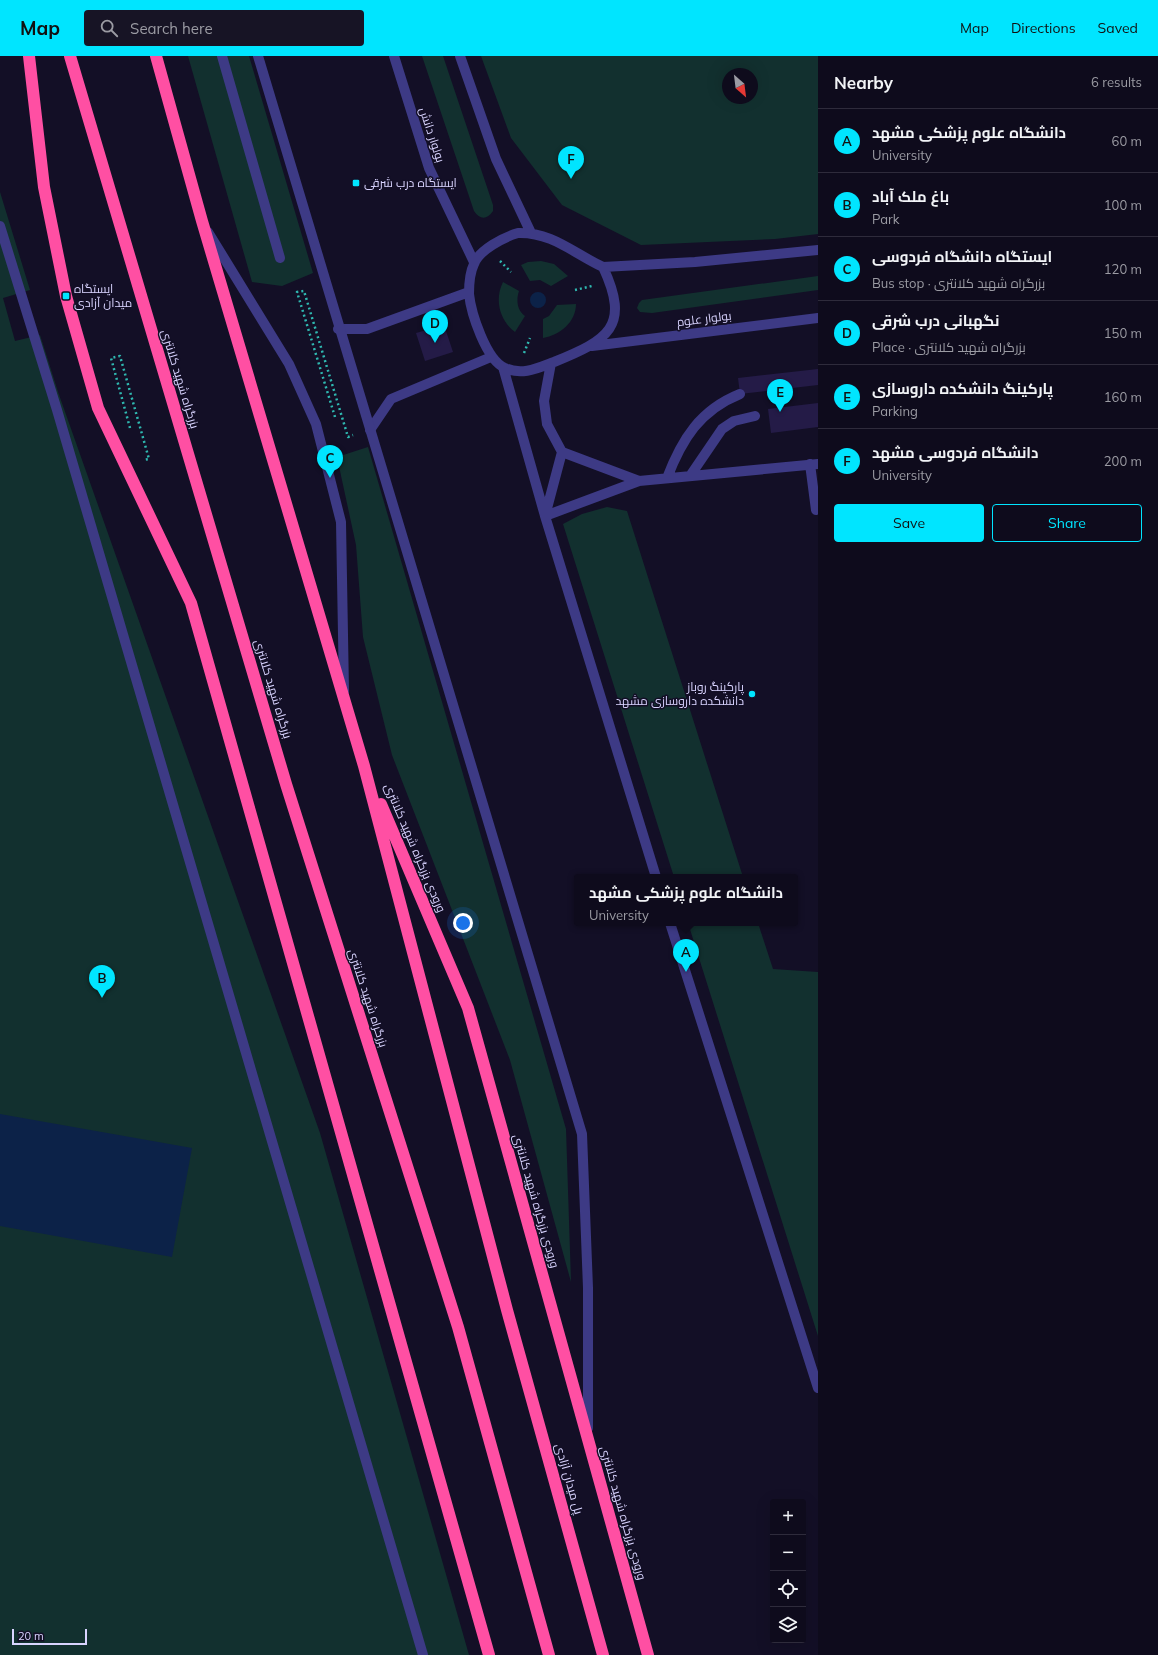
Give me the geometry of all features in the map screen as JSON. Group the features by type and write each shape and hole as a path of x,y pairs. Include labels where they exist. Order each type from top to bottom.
{"highway":[{"path":"29,56 46,195 66,296 98,408 191,603 489,1655"},
{"name":"بزرگراه شهید کلانتری","path":"70,56 286,784 458,1327 549,1655"},
{"path":"156,56 202,221 364,766"},
{"name":"ورودی بزرگراه شهید کلانتری","path":"364,766 468,1008 648,1655"},
{"name":"پل میدان آزادی","path":"364,766 507,1310 603,1655"}],"street":[{"path":"222,56 280,258"},
{"path":"258,56 338,329 370,430 582,1134 588,1288 588,1438"},
{"name":"بولوار دانش","path":"394,56 429,168 474,262"},
{"path":"460,56 496,159 531,233"},
{"path":"202,221 289,364 316,424 341,522 344,695"},
{"path":"0,226 60,417 423,1655"},
{"path":"604,267 615,294 616,307 609,329 592,346 525,372 517,372 503,367 491,357 472,306 469,292 474,262 492,244 518,233 531,233 551,239 604,267 695,262 818,250"},
{"path":"338,329 367,329 469,292"},
{"name":"بولوار علوم","path":"592,346 818,318"},
{"path":"370,430 391,399 491,357"},
{"path":"551,363 544,401 547,424 562,452 639,481"},
{"path":"503,367 544,516 655,874"},
{"path":"667,478 675,458 687,436 703,416 722,402 740,394"},
{"path":"690,476 722,429 734,421 755,416"},
{"path":"544,516 562,452"},
{"path":"544,516 639,481 814,464 816,510"},
{"path":"671,926 818,1388"}],"path":[{"path":"335,418 297,292 304,290 348,437 370,430"},
{"path":"131,432 111,358 120,356 149,459"}],"green space":[{"path":"188,56 249,56 313,273 282,286 252,282"},
{"path":"422,56 443,56 493,205 493,211 491,214 484,218 476,214 474,211"},
{"path":"481,56 818,56 818,234 775,239 641,245 562,205 511,138"},
{"path":"0,192 30,290 3,298 15,341 40,335 58,392 320,1133 469,1655 0,1655"},
{"path":"541,261 554,264 568,276 551,286 540,280 530,281 521,265 528,262"},
{"path":"818,276 818,290 652,313 640,312 637,308 642,300"},
{"path":"503,282 519,291 518,305 520,311 525,316 515,332 506,322 500,310 499,296"},
{"path":"576,304 573,316 566,327 555,334 543,338 543,319 549,316 557,305"},
{"path":"368,447 566,1129 571,1282 510,1060 392,755 363,637 356,545 337,457"},
{"path":"607,507 627,511 742,874 673,874 563,524 582,514"},
{"path":"689,926 759,926 773,969 818,972 818,1336"}],"water":[{"path":"538,292 545,297 546,300 541,307 538,308 531,303 530,300 535,293"},
{"path":"0,1114 192,1148 172,1257 0,1226"}],"building":[{"path":"444,325 453,352 425,361 416,333"},
{"path":"818,369 818,385 740,394 738,378"},
{"path":"818,403 818,427 771,433 768,409"}],"place":[{"name":"دانشگاه فردوسی مشهد","path":"571,179"},
{"name":"ایستگاه درب شرقی","path":"356,183"},
{"name":"ایستگاه میدان آزادی","path":"66,296"},
{"name":"نگهبانی درب شرقی","path":"435,343"},
{"name":"پارکینگ دانشکده داروسازی","path":"780,412"},
{"name":"ایستگاه دانشگاه فردوسی","path":"330,478"},
{"name":"پارکینگ روباز دانشکده داروسازی مشهد","path":"752,694"},
{"name":"دانشگاه علوم پزشکی مشهد","path":"686,972"},
{"name":"باغ ملک آباد","path":"102,998"}]}
